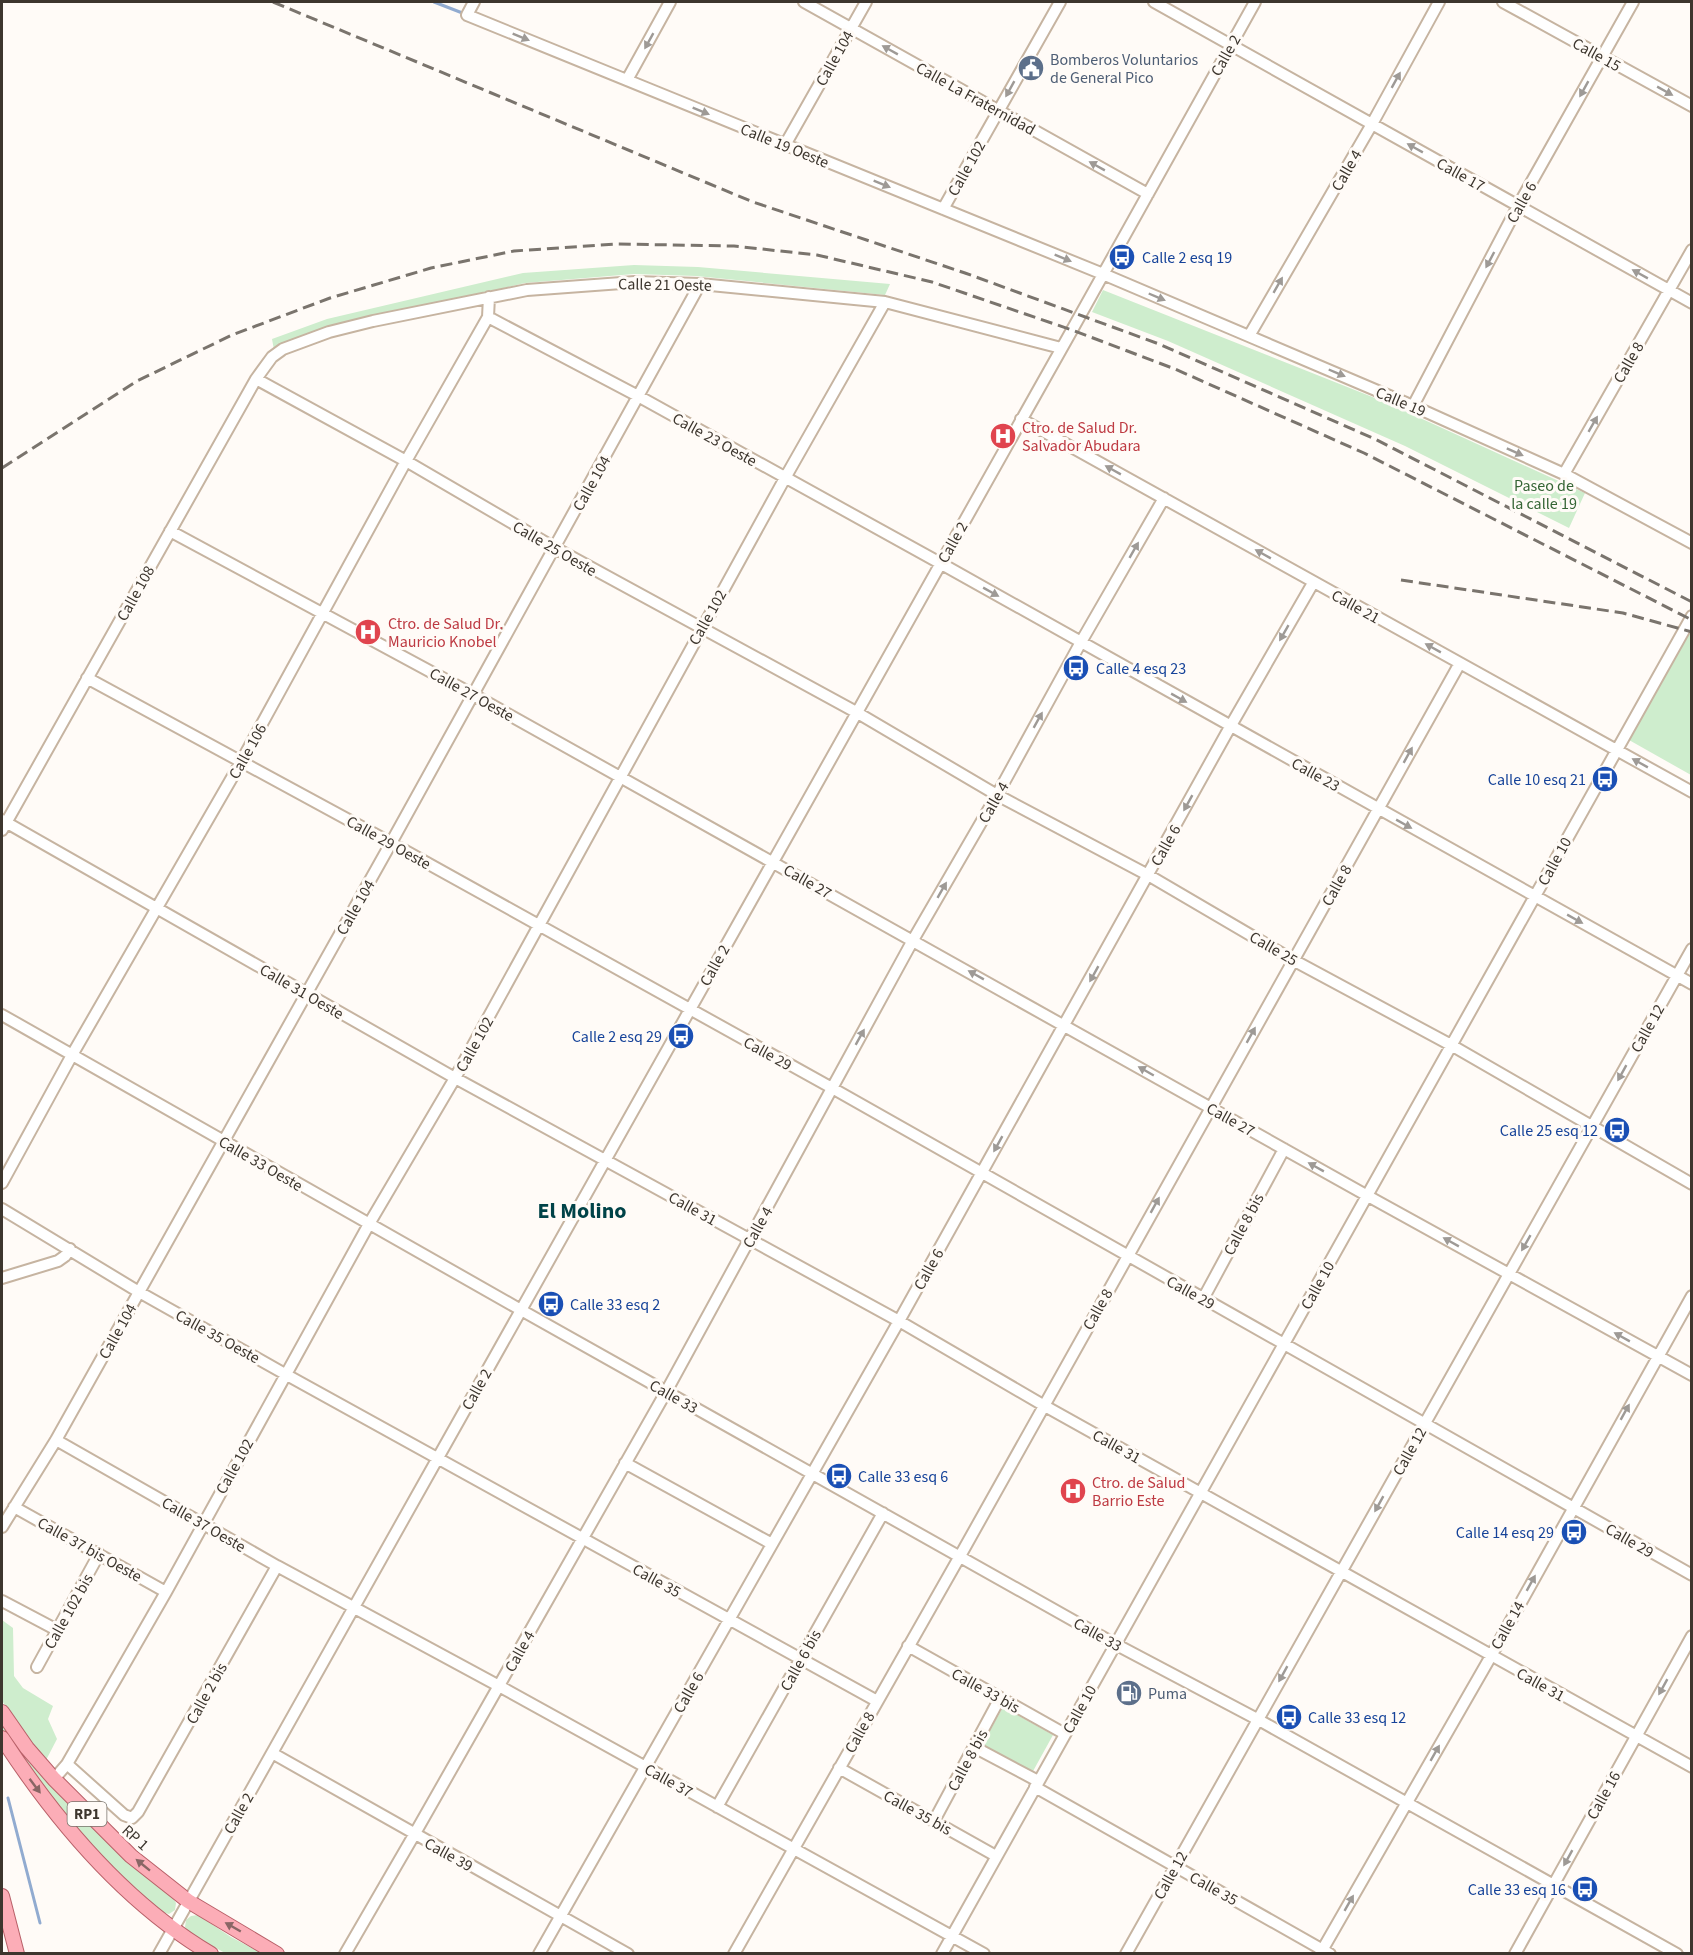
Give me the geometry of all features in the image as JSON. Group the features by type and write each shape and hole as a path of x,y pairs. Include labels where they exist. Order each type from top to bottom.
{"main road":[{"name":"RP 1","path":"2,1712 27,1748 54,1779 131,1856 188,1901 277,1953"},
{"name":"RP1","path":"2,1738 34,1785 68,1828 128,1890 173,1929 211,1953"},
{"path":"2,1896 17,1953"}],"street":[{"name":"Calle 19 Oeste","path":"474,2 467,15 1103,274"},
{"path":"627,80 670,2"},
{"name":"Calle La Fraternidad","path":"804,2 1148,194"},
{"name":"Calle 104","path":"785,145 866,2"},
{"name":"Calle 102","path":"943,208 1060,2"},
{"name":"Calle 17","path":"1154,2 1692,303"},
{"name":"Calle 2","path":"159,1953 1255,2"},
{"name":"Calle 4","path":"1249,336 1440,2"},
{"name":"Calle 15","path":"1503,2 1692,106"},
{"name":"Calle 6","path":"1413,406 1518,206 1633,2"},
{"name":"Calle 8","path":"1564,474 1692,250"},
{"name":"Calle 19","path":"1103,274 1413,406 1564,474 1692,543"},
{"name":"Calle 21 Oeste","path":"272,357 283,350 329,332 489,297 527,290 635,282 700,284 885,302 1061,348"},
{"name":"Calle 104","path":"2,1527 56,1440 391,843 700,284"},
{"path":"489,297 489,317"},
{"name":"Calle 102","path":"54,1779 67,1764 166,1592 285,1374 454,1078 785,477 885,302"},
{"name":"Calle 23 Oeste","path":"489,317 638,396 940,563"},
{"name":"Calle 106","path":"2,1183 72,1055 241,762 406,461 489,317"},
{"name":"Calle 108","path":"3,824 256,379 272,357"},
{"name":"Calle 25 Oeste","path":"256,379 406,461 555,548 856,712"},
{"name":"Calle 21","path":"1021,419 1692,792"},
{"name":"Calle 4","path":"345,1953 666,1392 913,940 1164,498"},
{"name":"Calle 27 Oeste","path":"170,531 472,694 773,861"},
{"name":"Calle 23","path":"940,563 1692,984"},
{"name":"Calle 6","path":"539,1953 899,1322 1230,727 1313,583"},
{"name":"Calle 10","path":"942,1953 1692,616"},
{"name":"Calle 8","path":"734,1953 960,1556 1460,663"},
{"name":"Calle 29 Oeste","path":"87,678 391,843 689,1010"},
{"name":"Calle 25","path":"856,712 997,795 1148,874 1293,960 1451,1046 1692,1184"},
{"name":"Calle 31 Oeste","path":"3,824 158,909 454,1078 605,1159"},
{"name":"Calle 27","path":"773,861 1692,1376"},
{"name":"Calle 12","path":"1126,1953 1692,949"},
{"name":"Calle 29","path":"689,1010 832,1088 1692,1575"},
{"name":"Calle 33 Oeste","path":"2,1015 520,1310"},
{"name":"Calle 8 bis","path":"1203,1299 1284,1149"},
{"name":"Calle 31","path":"605,1159 1692,1767"},
{"name":"Calle 35 Oeste","path":"2,1209 139,1292 437,1458"},
{"path":"2,1278 58,1261 70,1249"},
{"name":"Calle 14","path":"1324,1952 1692,1296"},
{"name":"Calle 33","path":"520,1310 1115,1644 1257,1719 1677,1953"},
{"name":"Calle 37 Oeste","path":"56,1440 353,1608"},
{"name":"Calle 35","path":"437,1458 877,1701"},
{"path":"625,1462 772,1544"},
{"name":"Calle 37 bis Oeste","path":"14,1507 166,1592"},
{"name":"Calle 6 bis","path":"717,1807 883,1513"},
{"name":"Calle 102 bis","path":"37,1668 99,1554"},
{"name":"Calle 2 bis","path":"67,1764 123,1815 132,1818 138,1812 277,1566"},
{"path":"2,1601 57,1630"},
{"name":"Calle 37","path":"353,1608 984,1953"},
{"name":"Calle 16","path":"1515,1953 1692,1636"},
{"name":"Calle 33 bis","path":"908,1646 1065,1734"},
{"name":"Calle 8 bis","path":"934,1821 1000,1698"},
{"name":"Calle 35","path":"974,1747 1324,1952"},
{"name":"Calle 39","path":"272,1753 414,1835 628,1953"},
{"name":"Calle 35 bis","path":"839,1768 996,1856"}],"green space":[{"path":"634,265 698,267 890,284 885,295 696,276 634,274 525,283 329,329 274,350 272,339 327,319 523,273"},
{"name":"Paseo de la calle 19","path":"1103,290 1385,402 1585,493 1569,528 1405,446 1168,341 1092,312"},
{"path":"1691,627 1691,775 1629,740"},
{"path":"2,1620 13,1628 14,1676 23,1688 53,1706 48,1719 57,1739 44,1764 2,1700"},
{"path":"1003,1707 1053,1735 1032,1773 982,1745"},
{"path":"2,1714 173,1898 176,1903 175,1910 169,1914 162,1912 105,1859 73,1825 4,1732"},
{"path":"198,1915 261,1953 225,1953 189,1933 185,1927 186,1920"}],"waterway":[{"path":"434,2 465,14"},
{"path":"8,1798 40,1923"}],"railway":[{"path":"273,2 753,202 965,273 1159,344 1375,439 1692,602"},
{"path":"2,468 137,381 232,335 330,298 431,268 514,251 615,244 734,246 817,255 932,282 1072,330 1175,369 1364,453 1692,620"},
{"path":"1401,580 1623,613 1692,632"}],"place":[{"name":"Bomberos Voluntarios de General Pico","path":"1031,68"},
{"name":"Calle 2 esq 19","path":"1122,257"},
{"name":"Ctro. de Salud Dr. Salvador Abudara","path":"1003,436"},
{"name":"Ctro. de Salud Dr. Mauricio Knobel","path":"368,632"},
{"name":"Calle 4 esq 23","path":"1076,668"},
{"name":"Calle 10 esq 21","path":"1605,779"},
{"name":"Calle 2 esq 29","path":"681,1036"},
{"name":"Calle 25 esq 12","path":"1617,1130"},
{"name":"Calle 33 esq 2","path":"551,1304"},
{"name":"Calle 33 esq 6","path":"839,1476"},
{"name":"Ctro. de Salud Barrio Este","path":"1073,1491"},
{"name":"Calle 14 esq 29","path":"1574,1532"},
{"name":"Puma","path":"1129,1693"},
{"name":"Calle 33 esq 12","path":"1289,1717"},
{"name":"Calle 33 esq 16","path":"1585,1889"}],"district":[{"name":"El Molino","path":"582,1210"}]}
